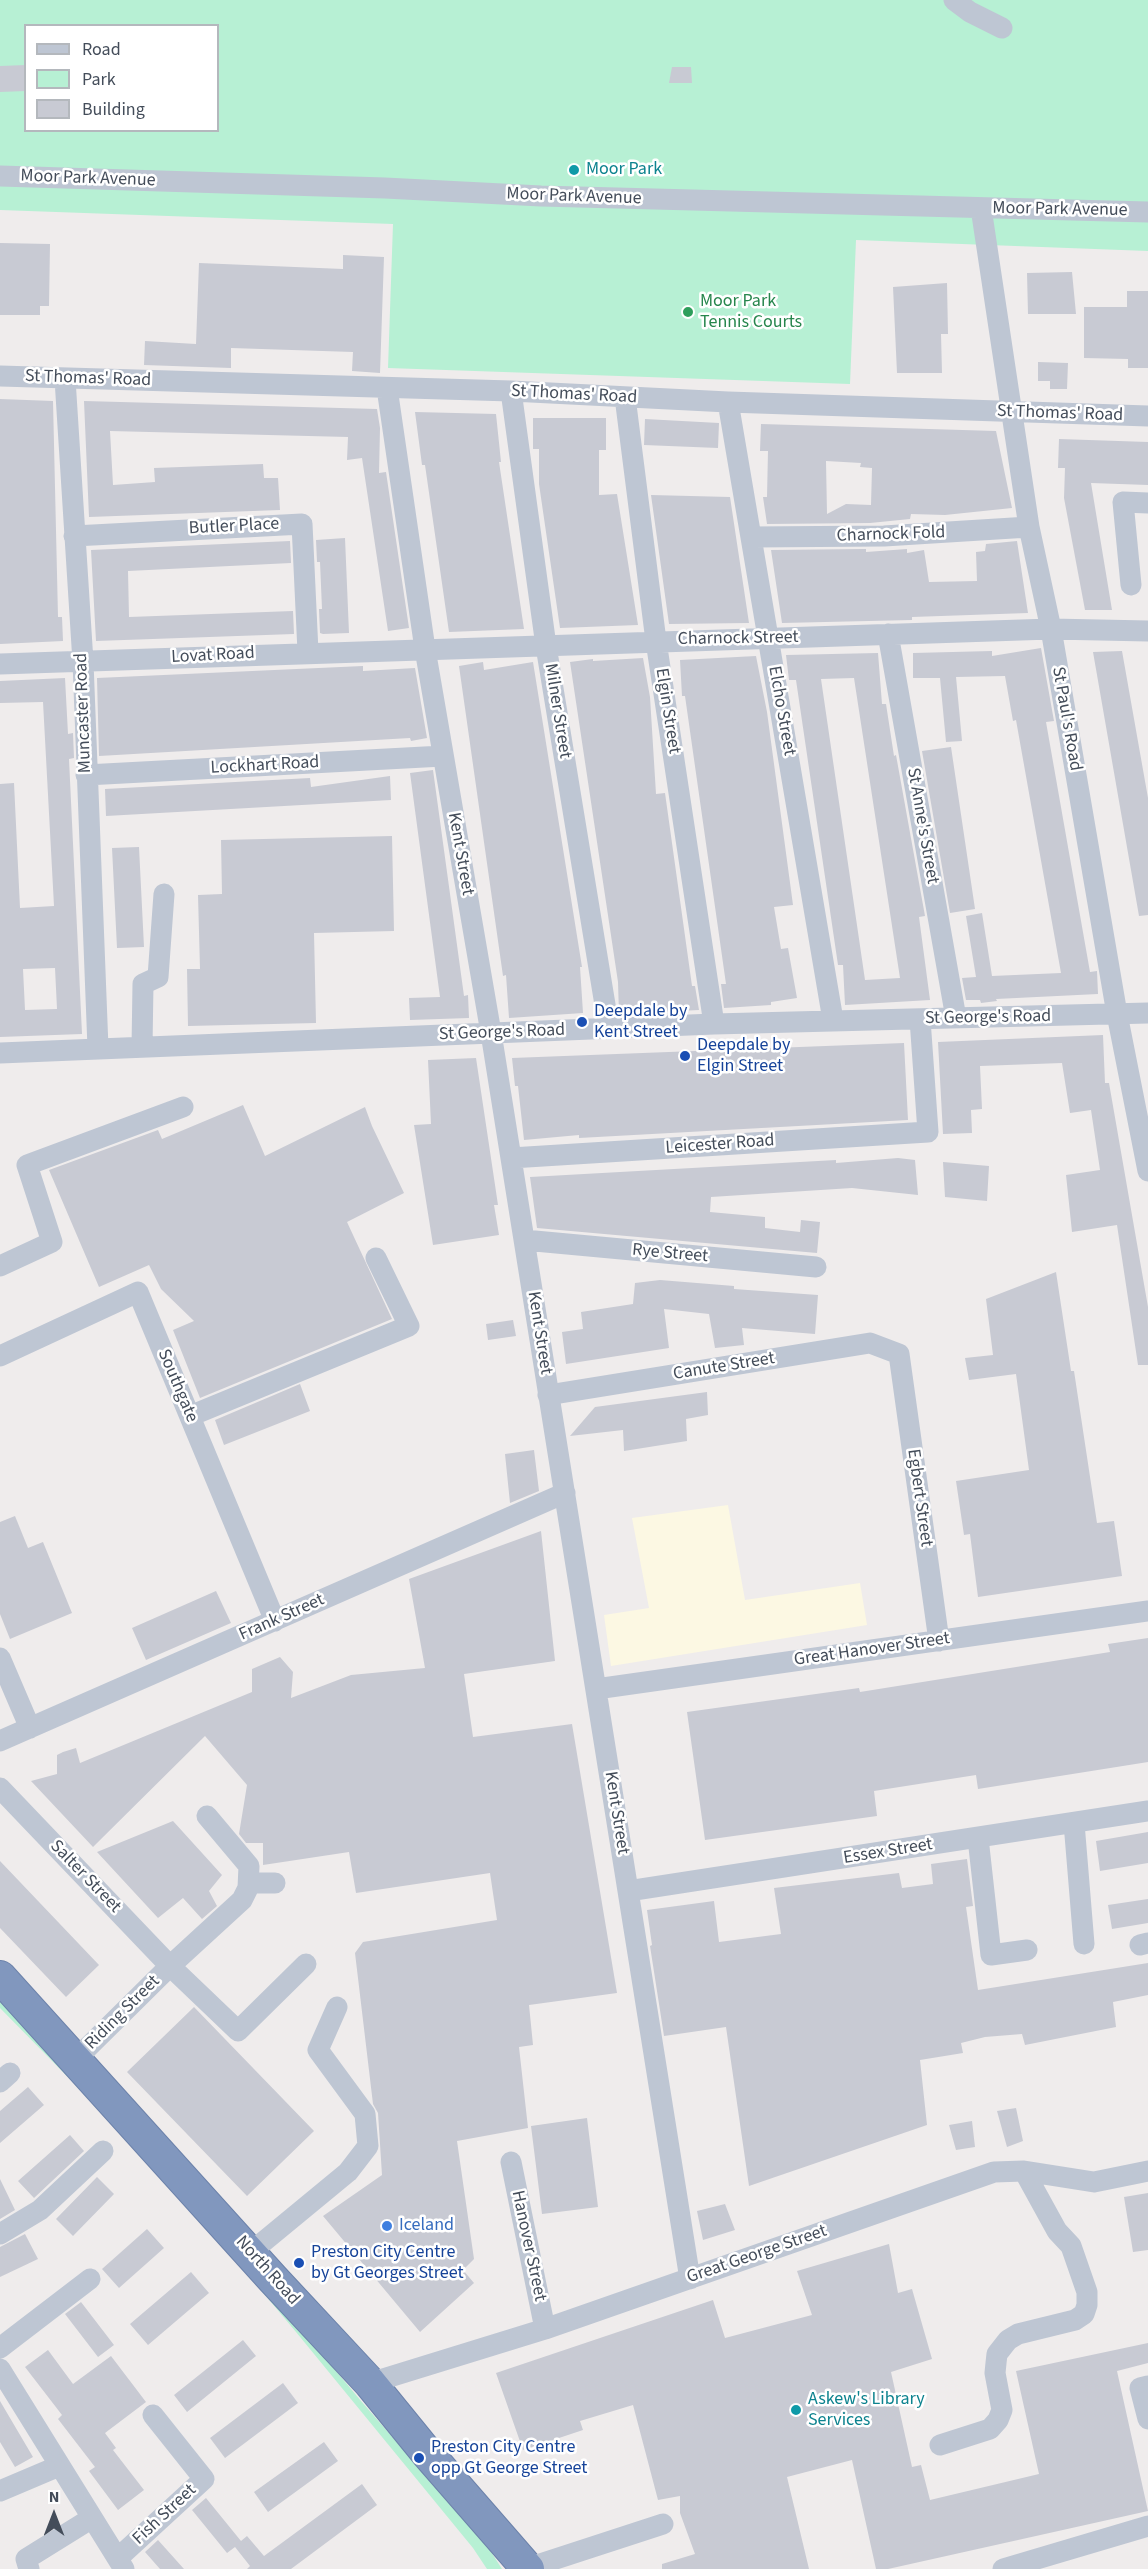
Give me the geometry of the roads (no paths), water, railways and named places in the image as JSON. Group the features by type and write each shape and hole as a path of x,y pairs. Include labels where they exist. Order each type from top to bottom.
{"highway":[{"name":"North Road","path":"0,1977 370,2383 427,2453 528,2569"}],"street":[{"path":"954,0 970,12 1002,28"},
{"name":"Moor Park Avenue","path":"0,176 385,188 541,196 1148,212"},
{"name":"St Paul's Road","path":"981,208 1029,527 1051,629 1117,1014 1148,1171"},
{"name":"St Thomas' Road","path":"0,376 511,392 728,402 1148,416"},
{"name":"Muncaster Road","path":"65,379 83,662 98,1048"},
{"name":"Kent Street","path":"387,388 425,649 491,1033 690,2279"},
{"name":"Milner Street","path":"511,392 546,646 609,1029"},
{"name":"Elgin Street","path":"625,397 656,641 714,1024"},
{"name":"Elcho Street","path":"728,402 753,537 768,639 833,1020"},
{"path":"1131,585 1138,564 1123,502 1148,503"},
{"name":"Butler Place","path":"74,536 302,524 308,652"},
{"name":"Charnock Fold","path":"753,537 884,536 1029,527"},
{"name":"Charnock Street","path":"425,649 1051,629 1148,631"},
{"name":"St Anne's Street","path":"888,634 956,1018"},
{"name":"Lovat Road","path":"0,664 425,649"},
{"name":"Lockhart Road","path":"86,775 443,756"},
{"path":"142,1047 143,984 158,977 164,894"},
{"name":"St George's Road","path":"0,1053 714,1024 1148,1013"},
{"name":"Leicester Road","path":"511,1158 928,1132 920,1019"},
{"path":"0,1266 52,1242 27,1165 183,1107"},
{"name":"Rye Street","path":"524,1240 816,1268"},
{"path":"190,1416 409,1326 376,1258"},
{"name":"Southgate","path":"0,1356 138,1292 275,1621"},
{"name":"Canute Street","path":"548,1395 870,1343 898,1354"},
{"name":"Egbert Street","path":"898,1354 939,1641"},
{"name":"Frank Street","path":"0,1741 565,1493"},
{"name":"Great Hanover Street","path":"596,1689 1148,1611"},
{"path":"0,1658 30,1728"},
{"name":"Salter Street","path":"0,1788 170,1966 238,2031 306,1964"},
{"name":"Essex Street","path":"628,1892 1148,1811"},
{"path":"207,1816 249,1866 249,1882 276,1882"},
{"path":"1074,1823 1084,1944"},
{"path":"978,1838 991,1955 1027,1950"},
{"name":"Riding Street","path":"75,2060 170,1966 242,1900 249,1882"},
{"path":"251,2252 348,2172 368,2146 365,2114 318,2050 337,2007"},
{"path":"0,2234 40,2210 103,2151"},
{"name":"Hanover Street","path":"511,2162 545,2329"},
{"path":"940,2445 990,2429 998,2420 1002,2403 995,2373 1001,2346 1018,2334 1075,2320 1084,2314 1087,2305 1087,2292 1071,2246 1056,2231 1024,2171"},
{"name":"Great George Street","path":"370,2383 545,2329 994,2172 1024,2171 1094,2182 1148,2171"},
{"path":"0,2349 90,2280"},
{"path":"0,2369 121,2564"},
{"path":"1148,2386 1140,2388 1148,2419"},
{"name":"Fish Street","path":"121,2564 204,2479 153,2415"},
{"path":"0,2491 59,2466"},
{"path":"29,2569 26,2559 92,2518"},
{"path":"528,2569 663,2524"},
{"path":"1003,2569 1148,2526"}],"place":[{"name":"Moor Park","path":"574,170"},
{"name":"Moor Park Tennis Courts","path":"688,312"},
{"name":"Deepdale by Kent Street","path":"582,1022"},
{"name":"Deepdale by Elgin Street","path":"685,1056"},
{"name":"Iceland","path":"387,2226"},
{"name":"Preston City Centre by Gt Georges Street","path":"299,2263"},
{"name":"Askew's Library Services","path":"796,2410"},
{"name":"Preston City Centre opp Gt George Street","path":"419,2458"}]}
